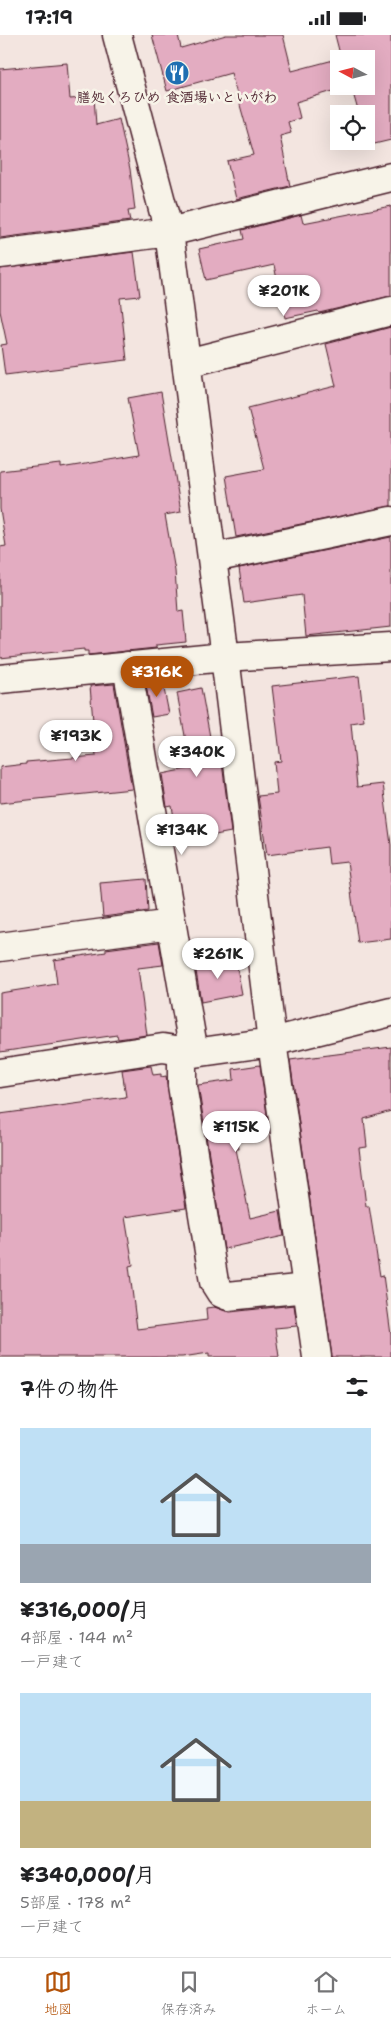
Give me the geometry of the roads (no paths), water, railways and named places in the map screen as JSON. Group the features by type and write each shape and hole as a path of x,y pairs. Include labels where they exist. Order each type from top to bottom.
{"street":[{"path":"117,35 169,232 225,657 272,1043 317,1357"},
{"path":"0,254 169,232 391,177"},
{"path":"186,363 391,311"},
{"path":"212,558 391,521"},
{"path":"0,679 225,657 391,647"},
{"path":"128,666 172,923 188,1052 182,1085 214,1282 217,1289 228,1296 307,1289"},
{"path":"0,947 172,923"},
{"path":"0,1073 163,1048 188,1052 272,1043 391,1012"}],"place":[{"name":"膳処くろひめ 食酒場いといがわ","path":"177,73"}]}
